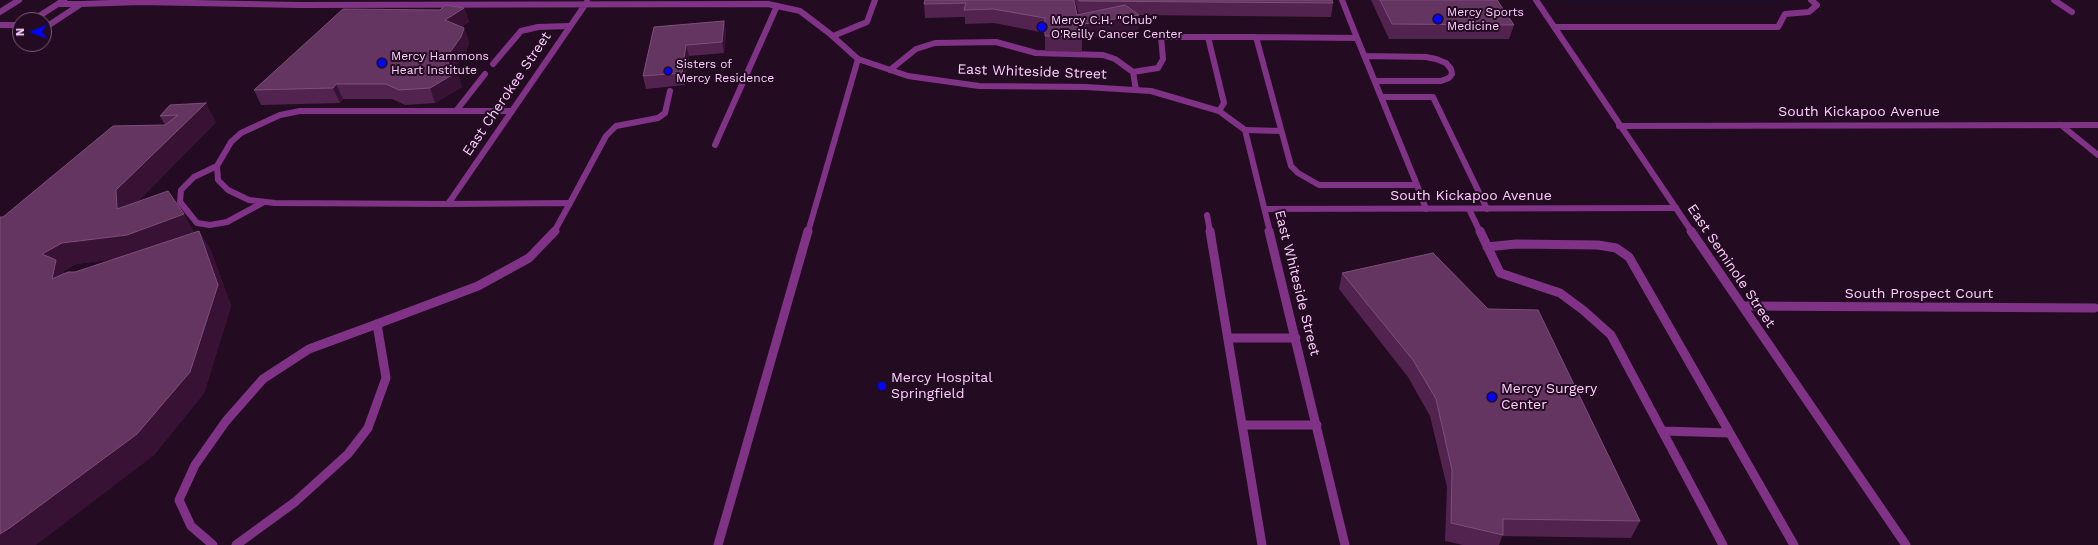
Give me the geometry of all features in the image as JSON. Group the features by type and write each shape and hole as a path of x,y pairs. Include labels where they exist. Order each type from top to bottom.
{"street":[{"path":"0,12 19,0"},
{"path":"46,12 64,0"},
{"path":"833,36 867,22 875,0"},
{"path":"1342,0 1426,209"},
{"name":"East Seminole Street","path":"1536,0 1619,126 1744,306 1906,545"},
{"path":"1555,27 1778,27 1784,14 1809,12 1817,6 1811,0"},
{"path":"2054,0 2072,12"},
{"name":"East Whiteside Street","path":"58,4 117,2 300,5 533,2 768,4 800,11 833,36 858,59 908,76 979,86 1151,91 1219,111 1245,130 1345,545"},
{"name":"East Cherokee Street","path":"448,204 587,2"},
{"path":"52,22 81,4"},
{"path":"715,145 777,6"},
{"path":"0,25 12,25"},
{"path":"493,64 521,31 538,27 570,26"},
{"path":"890,70 916,49 935,43 996,42 1036,54 1103,55 1114,59 1133,72 1158,68 1164,59 1162,37 1356,38"},
{"path":"1208,37 1224,103 1219,111"},
{"path":"1256,38 1291,166 1298,173 1319,185 1417,185"},
{"path":"1365,56 1426,57 1436,59 1446,63 1451,69 1452,74 1448,78 1441,81 1374,81"},
{"path":"718,545 858,59"},
{"path":"1133,72 1136,90"},
{"path":"456,111 485,74"},
{"path":"213,545 191,526 179,500 195,465 226,421 262,379 309,348 478,286 529,258 556,230 606,136 616,126 658,118 665,113 670,91"},
{"path":"1381,97 1433,97 1488,209"},
{"path":"264,202 227,222 210,225 197,223 180,202 181,190 194,177 217,166 231,142 241,133 255,125 280,115 300,112 512,111"},
{"path":"2061,125 2098,155"},
{"name":"South Kickapoo Avenue","path":"1619,126 2098,125"},
{"path":"1245,130 1282,131"},
{"path":"217,166 218,180 228,190 249,200 264,202 448,204 570,203"},
{"name":"South Kickapoo Avenue","path":"1265,209 1676,208"},
{"path":"1469,209 1500,273 1560,294 1583,310 1611,335 1723,545"},
{"path":"1208,215 1262,545"},
{"path":"1487,247 1516,244 1598,245 1616,248 1629,257 1794,545"},
{"name":"South Prospect Court","path":"1744,306 2095,308"},
{"path":"236,545 300,497 348,454 368,428 386,378 377,324"},
{"path":"1228,338 1296,338"},
{"path":"1242,425 1317,425"},
{"path":"1662,431 1730,433"}],"shaded area":[{"path":"1554,0 1779,0 1781,1 1555,1"}],"building":[{"path":"925,0 1074,0 1077,15 1125,5 1139,15 1078,25 1082,37 1045,36 1045,18 993,9 964,10 966,3 924,4"},
{"path":"1332,0 1333,3 1079,1"},
{"path":"1380,0 1497,0 1514,25 1392,24"},
{"name":"Mercy Hammons Heart Institute","path":"445,5 464,8 445,20 464,28 461,37 445,59 457,72 430,88 399,90 386,84 336,84 333,88 254,90 343,9 440,10"},
{"path":"724,21 722,42 686,45 682,73 643,76 654,27"},
{"path":"206,103 116,190 117,209 168,191 184,214 127,235 62,243 42,254 56,260 52,279 68,272 75,272 199,231 218,285 190,372 137,434 0,534 0,217 3,217 113,126 165,125 178,115 160,116 170,105"},
{"name":"Mercy Surgery Center","path":"1433,253 1488,309 1538,310 1640,521 1503,519 1503,535 1451,523 1452,470 1436,399 1413,360 1342,273"}],"place":[{"name":"Mercy Sports Medicine","path":"1438,19"},
{"name":"Mercy C.H. \"Chub\" O'Reilly Cancer Center","path":"1042,27"},
{"name":"Mercy Hammons Heart Institute","path":"382,63"},
{"name":"Sisters of Mercy Residence","path":"668,71"},
{"name":"Mercy Hospital Springfield","path":"882,386"},
{"name":"Mercy Surgery Center","path":"1492,397"}]}
